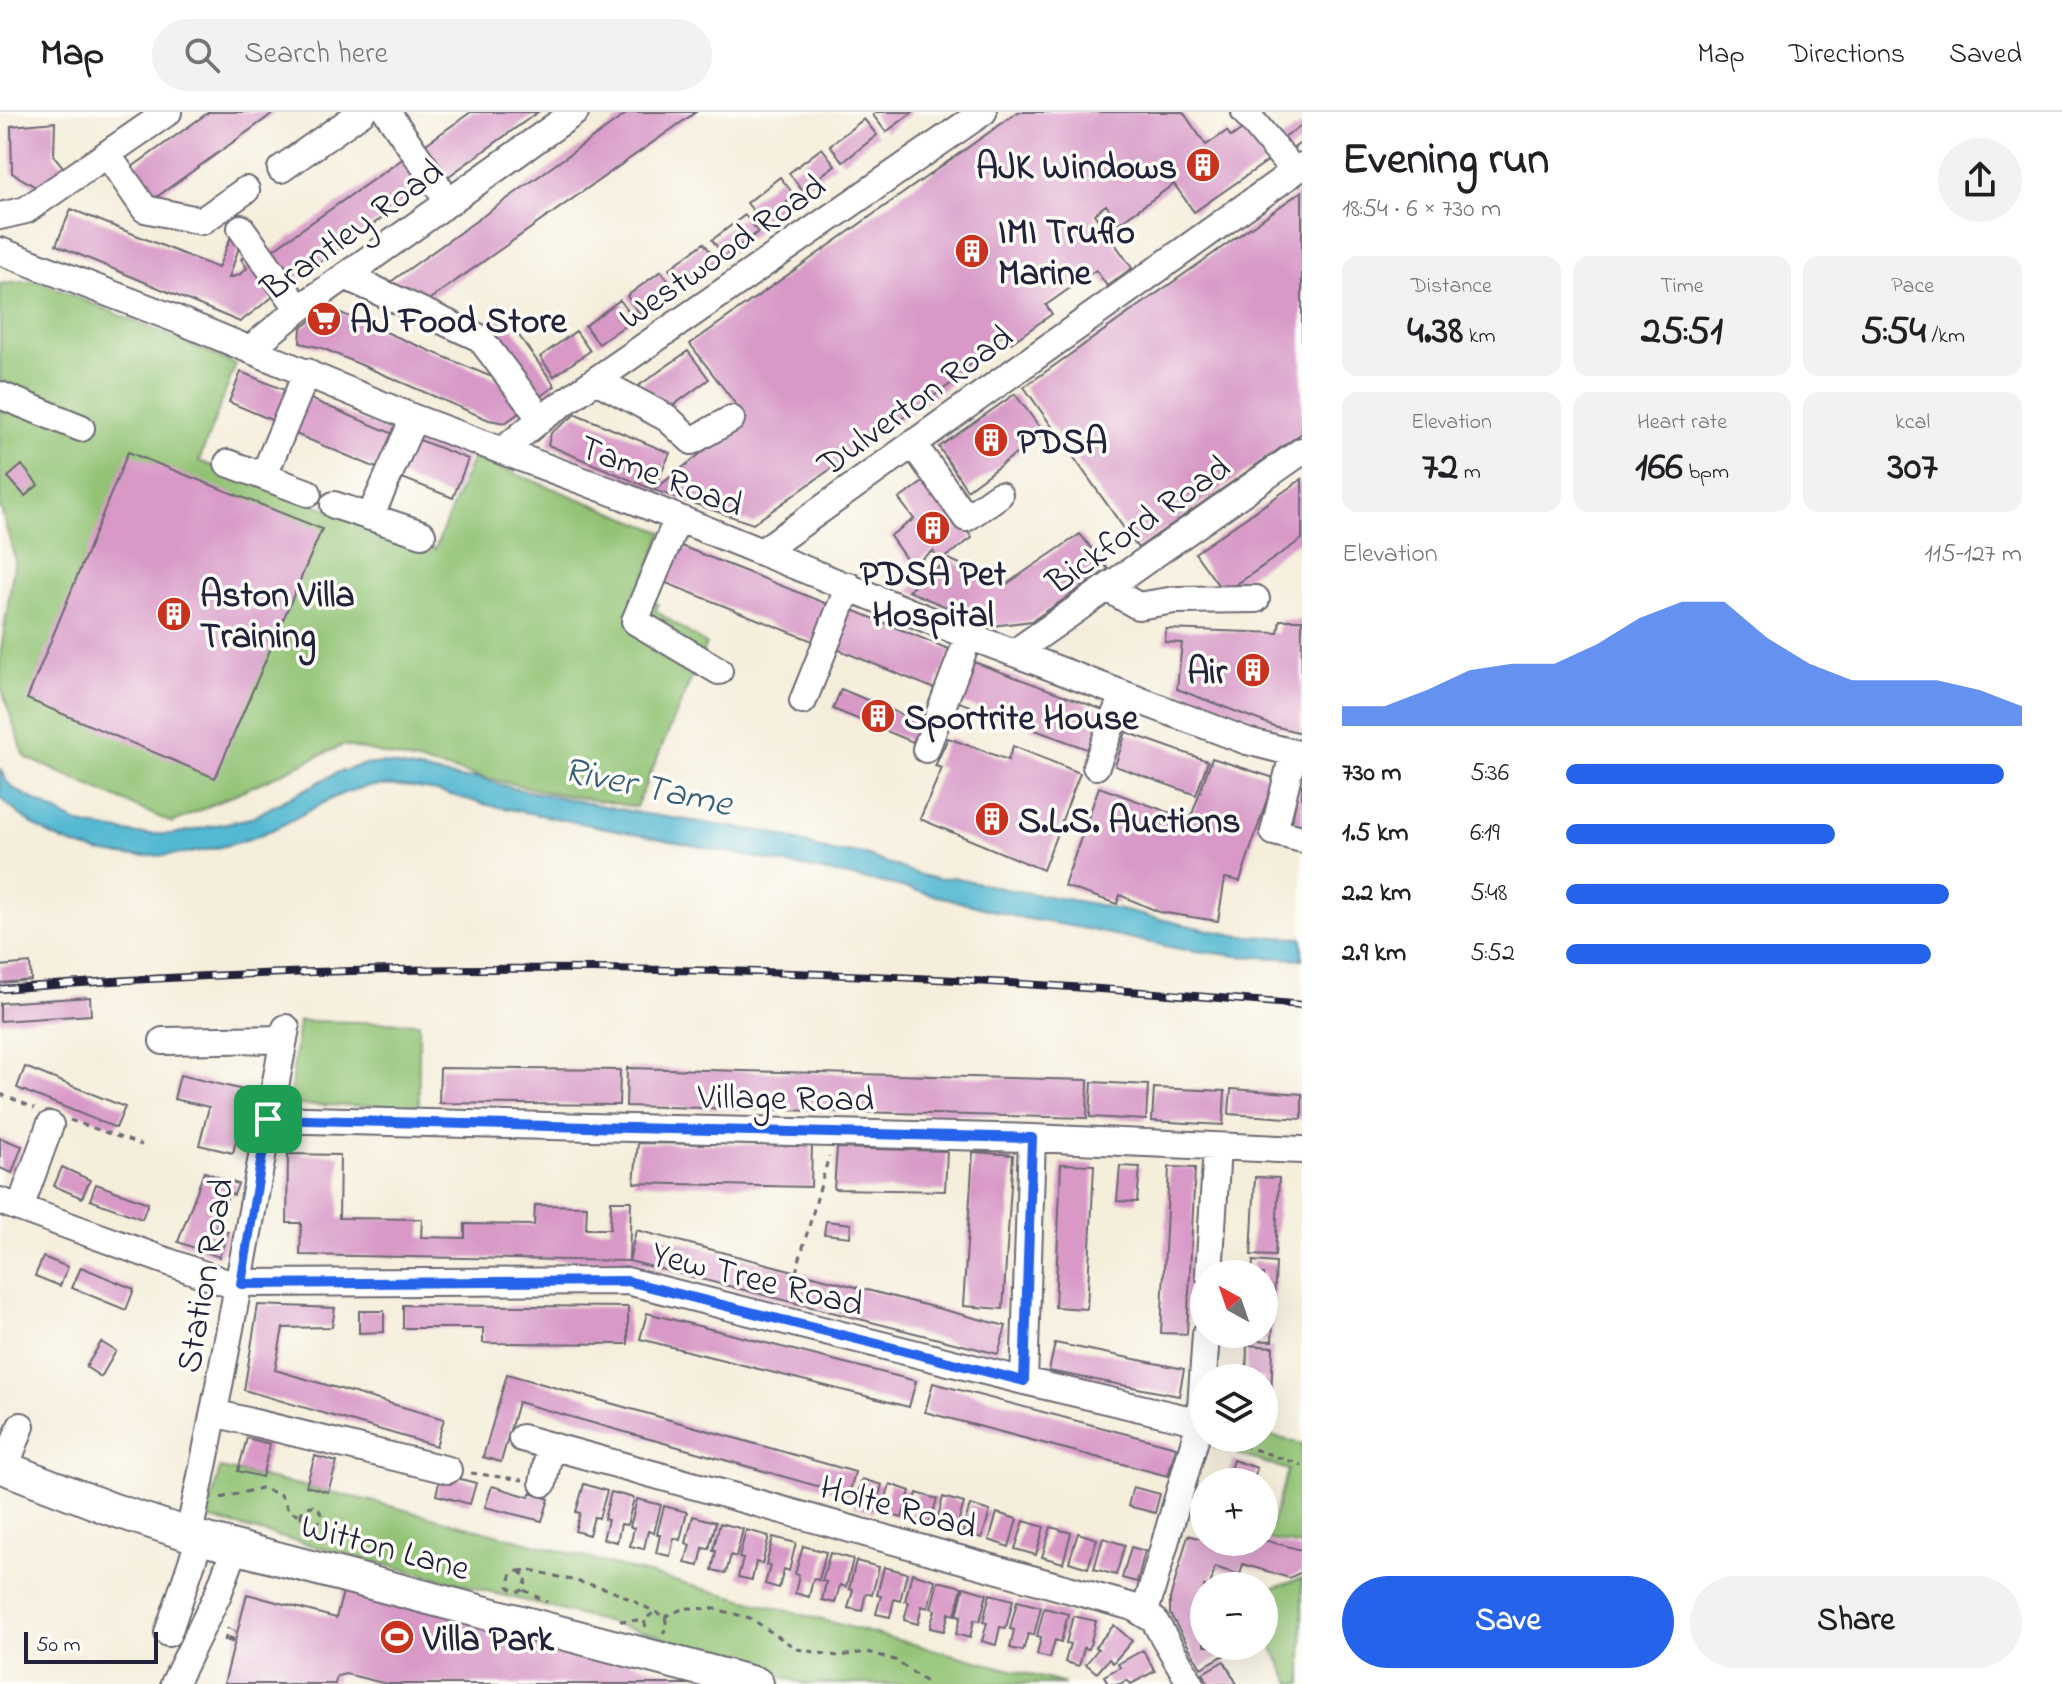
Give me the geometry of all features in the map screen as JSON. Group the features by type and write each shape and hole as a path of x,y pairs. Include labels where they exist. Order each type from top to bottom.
{"main road":[{"name":"Witton Lane","path":"2,1467 111,1509 235,1548 757,1684"}],"street":[{"path":"0,216 26,210 168,112"},
{"path":"281,169 362,112"},
{"path":"387,112 448,201"},
{"name":"Brantley Road","path":"250,349 299,309 575,112"},
{"name":"Westwood Road","path":"502,451 596,380 983,112"},
{"path":"1245,112 1298,169"},
{"path":"107,154 145,209 202,221 246,190"},
{"name":"Dulverton Road","path":"763,551 1298,169"},
{"path":"241,228 299,309"},
{"name":"Tame Road","path":"0,251 250,349 414,418 763,551 969,636 1247,741 1298,754"},
{"path":"345,276 480,338 541,419"},
{"path":"264,475 307,372"},
{"path":"596,380 667,418 692,441 731,419"},
{"path":"0,395 81,428"},
{"path":"370,517 414,418"},
{"path":"913,444 966,518 999,495"},
{"name":"Bickford Road","path":"1014,653 1302,451"},
{"path":"228,463 308,493"},
{"path":"334,505 422,534"},
{"path":"677,520 635,621 719,671"},
{"path":"803,701 849,586"},
{"path":"1107,588 1138,606 1175,600 1256,599"},
{"path":"926,749 969,636"},
{"path":"1096,766 1123,694"},
{"path":"1298,754 1274,832 1302,839"},
{"name":"Station Road","path":"163,1041 285,1034 241,1284 197,1498 194,1536 168,1633 216,1597"},
{"name":"Village Road","path":"268,1119 1032,1138 1302,1150"},
{"path":"10,1204 50,1125"},
{"path":"1024,1381 1032,1138"},
{"path":"1210,1260 1217,1148"},
{"name":"Yew Tree Road","path":"10,1204 227,1283 627,1281 1190,1425"},
{"path":"214,1413 448,1470"},
{"path":"2,1467 21,1426"},
{"name":"Holte Road","path":"522,1438 1145,1612"},
{"path":"543,1483 550,1447"},
{"path":"1191,1684 1154,1620 1145,1612 1202,1452"},
{"path":"174,1684 216,1597 235,1548"}],"path":[{"path":"0,1094 33,1105 50,1125 71,1120 142,1145"},
{"path":"796,1272 833,1133"},
{"path":"1268,1452 1302,1465"},
{"path":"448,1470 543,1483"},
{"path":"197,1498 226,1497 261,1488 281,1495 289,1511 300,1515"},
{"path":"309,1506 317,1508 321,1514 315,1526 307,1526 300,1515 309,1506"},
{"path":"519,1571 527,1577 524,1590 515,1592 508,1586 512,1573 519,1571 531,1570 612,1590 665,1617 667,1627 660,1637 655,1634"},
{"path":"665,1617 684,1608 715,1609 750,1618 797,1649 838,1656 868,1652 895,1660 929,1684"},
{"path":"646,1630 644,1620 656,1611"},
{"path":"228,1642 232,1629"}],"green space":[{"path":"38,281 236,364 199,461 435,549 473,457 663,532 638,595 658,604 656,611 706,644 636,807 552,793 343,745 172,823 25,757 0,685 0,657 15,558 0,506 0,284"},
{"path":"299,1021 419,1023 419,1106 289,1105"},
{"path":"1278,1438 1302,1444 1302,1546 1278,1541 1278,1503 1288,1470 1231,1452 1278,1452"},
{"path":"220,1468 367,1500 1065,1684 805,1684 659,1636 207,1518"},
{"path":"1302,1578 1302,1684 1291,1684 1278,1658 1278,1586"}],"water":[{"path":"383,763 464,779 476,777 512,788 639,813 773,833 832,852 860,853 940,879 953,877 1241,936 1302,938 1302,959 1180,949 1022,918 894,885 416,788 362,788 336,797 253,837 205,850 154,856 105,853 71,844 38,828 0,797 0,768 7,782 16,790 79,824 138,834 173,834 251,818 336,773 362,765"}],"building":[{"path":"209,112 275,112 148,203 125,172"},
{"path":"471,112 538,112 442,181 419,149"},
{"path":"629,112 696,112 427,301 389,283"},
{"path":"877,112 913,112 886,132 873,115"},
{"path":"1018,112 1183,112 1206,145 1227,131 1231,137 1245,127 1269,160 1194,212 1174,184 1119,223 1106,205 1094,214 1132,268 1107,286 1096,270 1046,305 1052,314 1011,343 1003,334 985,346 989,351 966,367 969,371 753,524 654,490 746,418 690,344"},
{"path":"864,119 877,135 843,162 830,145"},
{"path":"55,122 54,156 64,168 36,187 12,173 11,126"},
{"path":"1302,125 1302,142 1286,153 1278,141"},
{"path":"822,148 835,165 802,190 789,173"},
{"path":"407,156 428,185 288,285 265,255"},
{"path":"780,177 795,196 762,222 747,203"},
{"path":"1302,191 1302,433 1138,548 1024,387"},
{"path":"71,209 218,268 230,239 241,241 229,278 247,268 241,259 249,253 279,292 240,322 56,245"},
{"path":"745,215 758,232 725,257 712,240"},
{"path":"704,243 717,261 682,287 669,269"},
{"path":"661,271 676,291 641,316 627,296"},
{"path":"620,300 634,319 599,344 585,326"},
{"path":"329,308 506,383 526,408 505,423 489,420 322,348 300,343 301,328"},
{"path":"502,312 555,386 539,397 486,324"},
{"path":"576,331 590,351 554,376 540,357"},
{"path":"688,351 709,379 671,407 634,389"},
{"path":"241,372 289,392 276,422 229,402"},
{"name":"PDSA","path":"1015,394 1044,433 967,490 939,447"},
{"path":"301,395 396,435 381,470 286,430"},
{"path":"576,414 670,453 654,490 548,445 551,433"},
{"path":"412,437 468,459 453,498 397,476"},
{"name":"Aston Villa Training","path":"128,452 322,529 215,778 27,699"},
{"path":"22,465 38,485 25,496 8,477"},
{"name":"PDSA Pet Hospital","path":"929,478 972,538 940,561 933,551 911,566 890,536 914,519 899,499"},
{"path":"1302,479 1302,539 1224,593 1195,553"},
{"path":"1080,534 1108,569 1032,621 992,626 908,591 949,559 1005,585"},
{"path":"671,542 835,607 820,644 656,579"},
{"path":"843,606 951,650 935,689 827,645"},
{"path":"1280,620 1302,620 1301,733 1274,726 1177,689 1182,643 1165,642 1166,629 1278,633"},
{"path":"963,658 1109,712 1095,752 948,698"},
{"name":"Sportrite House","path":"841,689 922,723 913,742 833,709"},
{"path":"1126,732 1208,761 1196,795 1115,766"},
{"path":"948,738 1008,760 1013,746 1080,773 1043,870 920,819 942,768 935,766"},
{"path":"1212,758 1274,778 1240,881 1225,878 1218,921 1159,912 1120,895 1117,904 1064,886 1099,787 1190,820"},
{"path":"1299,784 1302,785 1302,830 1291,828"},
{"path":"30,963 31,980 0,983 0,966"},
{"path":"90,997 91,1015 0,1021 0,1003"},
{"path":"25,1067 125,1107 116,1128 17,1088"},
{"path":"440,1068 620,1070 619,1105 439,1103"},
{"path":"627,1068 1088,1080 1087,1118 626,1106"},
{"path":"180,1075 248,1091 233,1153 199,1145 209,1107 174,1099"},
{"path":"1092,1082 1148,1085 1146,1120 1090,1117"},
{"path":"1154,1088 1225,1091 1223,1125 1152,1121"},
{"path":"1231,1089 1302,1094 1302,1119 1229,1114"},
{"path":"0,1138 22,1146 12,1173 0,1168"},
{"path":"638,1143 812,1145 811,1187 634,1183"},
{"path":"837,1148 947,1151 945,1191 834,1189"},
{"path":"973,1152 1013,1155 1003,1309 963,1306"},
{"path":"288,1154 340,1155 339,1218 422,1219 421,1237 465,1238 465,1224 534,1225 535,1205 587,1206 586,1229 610,1229 611,1201 631,1201 629,1261 300,1255 301,1223 287,1223"},
{"path":"1061,1164 1094,1165 1087,1309 1055,1307"},
{"path":"1120,1166 1140,1167 1137,1202 1117,1201"},
{"path":"62,1167 90,1180 82,1198 54,1186"},
{"path":"1169,1167 1195,1168 1187,1334 1161,1333"},
{"path":"204,1172 238,1184 234,1195 229,1193 216,1228 228,1232 219,1257 178,1242"},
{"path":"1255,1177 1279,1178 1275,1256 1251,1255"},
{"path":"96,1184 148,1203 142,1219 90,1200"},
{"path":"826,1221 851,1224 850,1237 824,1234"},
{"path":"636,1230 1006,1326 998,1354 629,1261"},
{"path":"43,1257 68,1267 60,1286 35,1276"},
{"path":"81,1267 134,1289 126,1310 72,1288"},
{"path":"258,1305 335,1308 332,1327 283,1328 275,1370 444,1419 436,1446 244,1390"},
{"path":"403,1305 628,1307 628,1344 483,1343 483,1328 403,1328"},
{"path":"359,1311 384,1311 384,1332 359,1333"},
{"path":"647,1313 916,1381 909,1407 640,1339"},
{"path":"101,1342 116,1351 101,1377 86,1367"},
{"path":"1055,1343 1184,1369 1179,1396 1049,1371"},
{"path":"1247,1348 1273,1348 1272,1364 1246,1364"},
{"path":"507,1374 855,1472 849,1495 518,1402 501,1462 483,1457"},
{"path":"933,1383 1176,1447 1168,1476 925,1412"},
{"path":"247,1438 270,1444 262,1477 238,1471"},
{"path":"315,1456 337,1462 328,1492 306,1486"},
{"path":"1233,1460 1257,1468 1230,1468"},
{"path":"441,1474 476,1483 470,1504 436,1495"},
{"path":"862,1479 882,1485 874,1512 854,1506"},
{"path":"584,1484 607,1491 599,1518 594,1517 589,1535 575,1531 580,1513 576,1512"},
{"path":"890,1484 910,1491 902,1518 882,1512"},
{"path":"492,1486 529,1497 530,1493 549,1499 542,1521 485,1507"},
{"path":"1133,1487 1160,1494 1155,1513 1128,1506"},
{"path":"611,1492 634,1498 627,1525 621,1524 617,1542 603,1539"},
{"path":"917,1493 937,1499 929,1526 909,1520"},
{"path":"943,1497 964,1503 956,1530 936,1524"},
{"path":"637,1499 661,1505 654,1533 648,1531 644,1549 630,1546 634,1528 630,1527"},
{"path":"970,1505 990,1511 982,1538 962,1532"},
{"path":"664,1506 687,1512 680,1540 674,1538 670,1556 656,1553"},
{"path":"997,1513 1017,1519 1009,1547 989,1540"},
{"path":"693,1516 716,1522 709,1549 703,1548 699,1566 685,1563"},
{"path":"1024,1521 1044,1527 1036,1555 1015,1549"},
{"path":"720,1523 743,1529 736,1557 731,1555 726,1573 712,1570"},
{"path":"1051,1527 1071,1533 1063,1563 1042,1557"},
{"path":"746,1530 769,1536 762,1564 756,1562 752,1580 738,1577"},
{"path":"1078,1533 1097,1539 1088,1568 1069,1562"},
{"path":"1188,1535 1190,1556 1278,1556 1278,1544 1302,1550 1302,1572 1289,1578 1278,1572 1243,1564 1241,1572 1215,1567 1214,1572 1190,1572 1190,1649 1170,1614 1170,1599"},
{"path":"773,1537 796,1543 789,1571 784,1569 779,1588 765,1584"},
{"path":"1103,1538 1125,1545 1116,1575 1094,1569"},
{"path":"803,1546 826,1552 819,1580 813,1579 809,1597 795,1593 799,1575 795,1574"},
{"path":"1131,1547 1145,1551 1137,1582 1122,1578"},
{"path":"830,1553 853,1559 846,1587 840,1585 835,1603 822,1600 826,1582 822,1581"},
{"path":"856,1561 879,1567 872,1595 866,1593 862,1611 848,1608"},
{"path":"884,1567 907,1573 900,1601 894,1599 890,1617 876,1614"},
{"path":"912,1573 935,1580 928,1608 922,1606 918,1624 904,1620"},
{"name":"Villa Park","path":"346,1581 709,1684 387,1684 346,1674 337,1676 335,1684 224,1684 247,1594 336,1618"},
{"path":"938,1581 962,1587 955,1615 949,1613 944,1631 930,1628"},
{"path":"964,1587 987,1594 980,1621 974,1620 970,1638 956,1634"},
{"path":"990,1594 1013,1600 1006,1628 1000,1627 996,1645 982,1641"},
{"path":"1017,1601 1041,1607 1034,1635 1028,1634 1023,1651 1010,1648 1014,1630 1010,1629"},
{"path":"1044,1608 1068,1614 1061,1642 1055,1640 1050,1658 1037,1655 1041,1637 1037,1636"},
{"path":"1073,1616 1096,1621 1089,1649 1084,1648 1079,1666 1065,1662"},
{"path":"1114,1625 1132,1641 1113,1663 1109,1659 1097,1673 1086,1664 1098,1649 1095,1647"},
{"path":"1143,1650 1155,1671 1131,1684 1127,1680 1120,1684 1108,1684 1104,1676"},
{"path":"1196,1660 1216,1660 1201,1668"},
{"path":"1224,1661 1237,1684 1209,1684 1203,1673"}],"railway":[{"path":"0,989 162,978 324,972 651,970 978,981 1302,1005"}],"place":[{"name":"AJK Windows","path":"1203,165"},
{"name":"IMI Truflo Marine","path":"972,251"},
{"name":"AJ Food Store","path":"324,319"},
{"name":"PDSA","path":"991,440"},
{"name":"PDSA Pet Hospital","path":"933,528"},
{"name":"Aston Villa Training","path":"174,614"},
{"name":"Air","path":"1253,670"},
{"name":"Sportrite House","path":"878,716"},
{"name":"S.L.S. Auctions","path":"992,819"},
{"name":"Villa Park","path":"397,1637"}],"route":[{"path":"268,1119 1032,1138 1024,1381 627,1281 241,1284 268,1119"}],"water label":[{"name":"River Tame","path":"648,785"}]}
